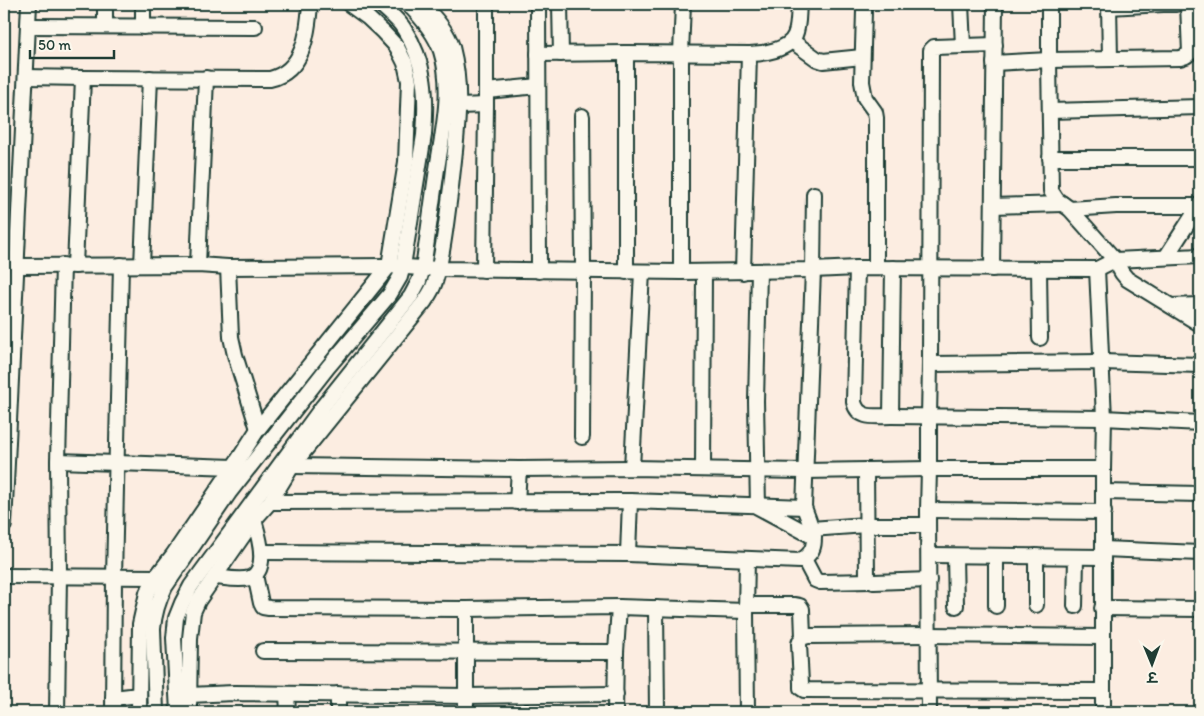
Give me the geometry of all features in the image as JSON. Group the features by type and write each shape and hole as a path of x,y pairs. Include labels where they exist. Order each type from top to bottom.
{"street":[{"path":"4,525 29,4"},
{"path":"105,4 106,26"},
{"path":"143,4 143,27"},
{"path":"26,77 270,78 284,74 292,67 305,41 310,4"},
{"path":"139,712 140,624 147,593 156,577 234,467 258,429 389,266 406,162 409,81 405,63 397,47 378,27 349,4"},
{"path":"156,712 153,622 157,602 164,587 229,493 328,367 390,294 404,266 424,135 426,115 425,82 415,48 404,28 380,4"},
{"path":"178,712 174,638 176,618 191,586 323,406 411,296 419,281 423,268 447,91 440,48 418,14 408,4"},
{"path":"189,712 190,638 193,612 198,601 254,520 270,502 292,466 425,301 433,287 439,269 446,225 459,106 458,82 451,44 444,29 421,4"},
{"path":"484,270 486,4"},
{"path":"538,4 539,271"},
{"path":"560,4 561,54"},
{"path":"681,272 681,53 683,4"},
{"path":"538,54 766,53 792,41 797,28 799,4"},
{"path":"863,4 863,90 865,98 875,112 876,118 876,268"},
{"path":"961,4 963,46"},
{"path":"992,268 995,4"},
{"path":"1050,4 1051,190 1057,200 1066,207 1115,260 1127,279 1200,324"},
{"path":"1110,59 1109,5 1176,4"},
{"path":"994,63 1049,60 1180,58 1190,53 1188,4"},
{"path":"28,26 255,28"},
{"path":"792,41 817,59 823,61 862,57"},
{"path":"929,712 928,417 930,364 931,50 934,47 994,45"},
{"path":"626,53 626,272"},
{"path":"743,272 749,54"},
{"path":"58,712 58,461 83,78"},
{"path":"142,265 150,78"},
{"path":"198,265 206,78"},
{"path":"459,106 538,86"},
{"path":"1050,111 1200,106"},
{"path":"582,116 582,437"},
{"path":"1050,158 1200,158"},
{"path":"261,552 628,554 800,561 808,557 814,543 813,533 804,507 814,194"},
{"path":"993,206 1200,206"},
{"path":"1166,257 1200,206"},
{"path":"17,266 404,266 439,269 539,271 743,272 857,268 1097,269 1115,260 1200,256"},
{"path":"113,712 121,265"},
{"path":"228,267 231,337 258,429"},
{"path":"857,268 854,402 855,408 863,415 1104,418 1200,423"},
{"path":"891,416 892,268"},
{"path":"1038,269 1040,338"},
{"path":"1097,269 1104,418 1103,712"},
{"path":"758,506 756,401 759,271"},
{"path":"632,468 642,272"},
{"path":"703,469 704,272"},
{"path":"1171,306 1200,305"},
{"path":"930,364 1102,362 1200,365"},
{"path":"58,461 234,467"},
{"path":"292,466 758,470 1103,468"},
{"path":"517,502 518,469"},
{"path":"866,470 866,574 867,579 870,581"},
{"path":"1103,492 1200,494"},
{"path":"270,502 630,501 804,507"},
{"path":"628,554 630,501"},
{"path":"758,506 813,533 866,525 928,525"},
{"path":"928,510 1104,512"},
{"path":"215,577 240,579 255,575 259,569 261,552 254,520"},
{"path":"929,555 1076,557 1103,553 1200,553"},
{"path":"955,556 956,606"},
{"path":"996,556 996,606"},
{"path":"1036,556 1036,605"},
{"path":"1075,606 1076,557"},
{"path":"804,558 815,580 820,582 929,580"},
{"path":"746,559 747,712"},
{"path":"255,575 261,604 269,608 746,608 795,605 800,606 802,610 803,637 799,644 800,683 801,688 804,690 1103,691"},
{"path":"4,576 156,577"},
{"path":"616,712 616,652 619,608"},
{"path":"656,608 657,712"},
{"path":"1102,608 1200,609"},
{"path":"466,609 466,712"},
{"path":"803,637 928,635 1102,637"},
{"path":"264,651 616,652"},
{"path":"288,694 288,712"},
{"path":"189,695 338,694 467,696 616,694"},
{"path":"338,694 338,712"},
{"path":"113,698 139,695"}]}
